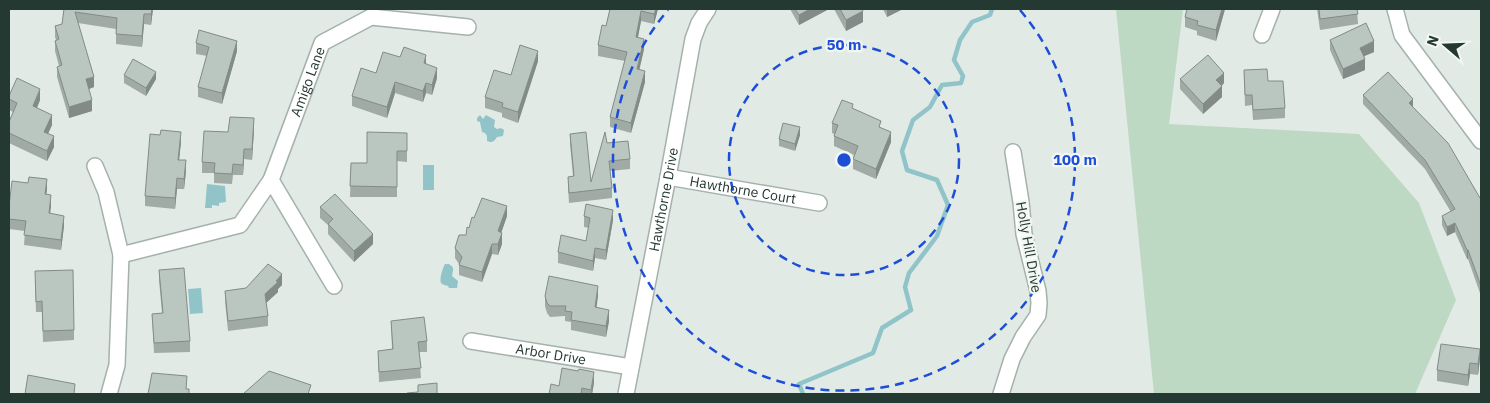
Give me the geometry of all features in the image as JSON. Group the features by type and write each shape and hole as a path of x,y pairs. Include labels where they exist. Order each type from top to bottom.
{"street":[{"name":"Hawthorne Drive","path":"626,394 693,39 699,23 708,9"},
{"path":"1262,35 1272,9"},
{"path":"1395,9 1402,35 1481,141"},
{"name":"Amigo Lane","path":"121,255 240,225 271,180 322,43 371,17 468,27"},
{"name":"Holly Hill Drive","path":"1001,394 1012,360 1023,337 1038,315 1039,303 1038,291 1024,234 1021,202 1012,152"},
{"path":"95,166 106,192 121,255 117,365 109,394"},
{"name":"Hawthorne Court","path":"668,177 819,203"},
{"path":"271,180 334,286"},
{"name":"Arbor Drive","path":"471,341 631,367"}],"green space":[{"path":"1116,9 1183,9 1169,124 1359,134 1419,203 1456,300 1415,394 1154,394"}],"water":[{"path":"480,115 483,119 486,115 495,120 494,127 504,130 503,136 497,137 493,142 487,141 487,136 482,132 480,122 477,121"},
{"path":"423,165 434,165 434,190 423,190"},
{"path":"207,184 225,186 226,202 219,203 219,206 212,205 212,208 205,208"},
{"path":"445,264 449,264 453,268 452,276 458,281 457,288 449,288 441,283 442,270"},
{"path":"201,288 203,313 190,314 188,289"}],"building":[{"path":"64,9 152,9 151,14 144,14 142,36 116,34 117,18 75,12 94,77 86,79 92,100 69,107 57,67 62,65 55,41 59,39 55,26 62,24"},
{"path":"610,9 656,9 654,14 641,11 636,37 644,39 637,69 645,71 631,123 610,117 627,52 598,45 602,25 606,26"},
{"path":"795,9 810,9 799,15"},
{"path":"840,9 862,9 863,11 846,20"},
{"path":"1187,9 1222,9 1216,30 1197,25 1198,21 1185,17"},
{"path":"1319,9 1357,9 1358,14 1320,19"},
{"path":"1366,23 1374,41 1360,48 1365,59 1343,69 1330,40"},
{"path":"199,30 237,41 222,93 198,87 209,47 196,43"},
{"path":"520,45 538,51 518,112 502,107 503,103 485,97 494,70 511,75"},
{"path":"404,47 426,55 424,63 437,68 432,85 426,83 423,91 395,82 387,107 352,96 361,68 376,73 383,52 400,57"},
{"path":"1208,55 1224,73 1216,80 1222,86 1203,104 1180,79"},
{"path":"133,59 156,72 146,88 124,75"},
{"path":"1267,69 1268,81 1283,81 1285,108 1253,110 1252,95 1245,95 1244,70"},
{"path":"1388,72 1413,99 1409,103 1448,143 1481,197 1481,286 1468,250 1455,223 1447,227 1442,216 1455,209 1425,160 1363,95"},
{"path":"17,78 40,89 33,106 52,115 44,132 54,136 47,151 9,133 9,122 17,103 9,99 9,96"},
{"path":"842,100 853,104 852,108 881,121 879,127 891,132 876,169 853,159 858,146 834,136 838,125 832,123"},
{"path":"230,117 254,118 252,149 244,149 243,165 233,164 232,174 214,173 215,163 202,162 204,131 228,132"},
{"path":"783,123 800,127 795,144 779,139"},
{"path":"161,130 181,132 178,160 186,160 184,179 177,178 175,198 145,196 150,134 160,135"},
{"path":"367,132 407,133 407,151 397,151 397,187 350,186 351,163 367,163"},
{"path":"586,132 591,182 605,132 607,143 628,141 630,159 609,161 612,188 569,193 568,177 574,176 570,134"},
{"path":"29,177 47,179 45,194 51,195 49,213 64,216 61,240 24,235 26,221 9,219 12,181 28,183"},
{"path":"335,194 373,234 354,251 328,224 333,219 320,207"},
{"path":"482,198 507,206 498,231 502,233 498,244 492,244 482,272 459,265 462,257 455,248 459,235 466,235 467,227 469,228 472,217 474,218"},
{"path":"586,204 613,210 606,250 595,248 593,261 558,252 561,235 586,241 590,218 584,216"},
{"path":"268,264 282,274 276,281 278,282 265,294 268,316 228,321 225,291 246,288"},
{"path":"184,268 190,341 154,343 152,314 163,313 159,270"},
{"path":"73,270 74,330 43,331 42,301 36,302 35,271"},
{"path":"549,276 598,286 595,307 609,310 606,326 571,320 572,312 565,311 566,306 550,306 545,296"},
{"path":"424,317 427,341 418,342 421,368 379,372 378,351 393,349 391,321"},
{"path":"1441,344 1480,349 1478,364 1470,363 1468,375 1437,370"},
{"path":"562,368 594,372 591,390 582,388 581,394 549,394 551,384 559,386"},
{"path":"269,371 311,385 308,394 243,394"},
{"path":"152,373 187,376 186,389 189,389 189,394 148,394"},
{"path":"28,375 75,384 74,394 25,394"},
{"path":"437,383 437,394 407,394 418,392 418,385"}],"waterway":[{"path":"803,394 799,384 873,353 882,328 911,310 905,287 909,273 937,236 948,205 937,180 907,170 902,151 913,120 930,107 942,85 961,83 963,76 954,60 960,40 972,22 990,15 992,9"}]}
